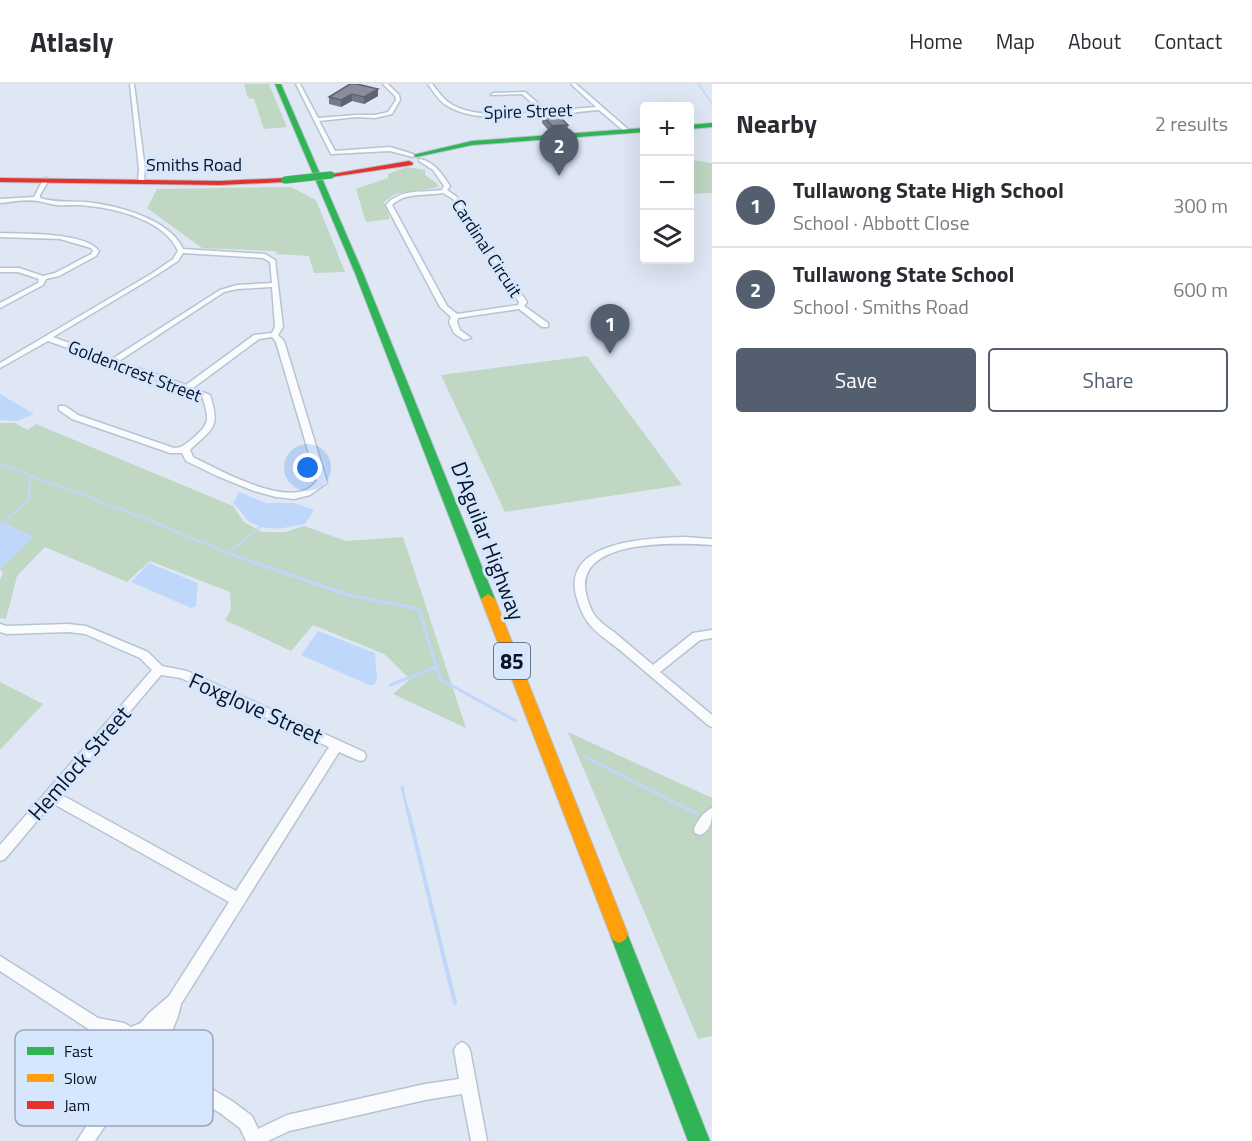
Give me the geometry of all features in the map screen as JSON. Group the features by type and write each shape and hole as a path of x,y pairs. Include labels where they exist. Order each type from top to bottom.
{"main road":[{"name":"D'Aguilar Highway","path":"277,88 358,273 442,480 699,1141"},
{"path":"694,127 712,125"},
{"name":"Smiths Road","path":"0,180 220,183 285,180 331,175 415,160 435,152 472,143 640,130"}],"street":[{"path":"132,84 142,169 141,181"},
{"path":"298,84 333,153 393,150 415,160"},
{"path":"318,120 356,116 375,117 390,113 398,100 385,84"},
{"name":"Spire Street","path":"430,84 446,103 465,111 496,115 600,108"},
{"path":"573,84 627,131"},
{"path":"493,94 527,95 545,112"},
{"path":"381,150 415,160"},
{"name":"Cardinal Circuit","path":"415,160 447,186 444,191"},
{"path":"38,199 37,195 46,180"},
{"name":"Cardinal Circuit","path":"444,191 455,198 523,302 520,307 455,316 444,308 389,205 403,195 444,191"},
{"path":"0,201 38,199 102,206 141,218 176,238 181,251"},
{"path":"0,235 60,237 93,247 96,251 94,255 57,275 43,278 19,270 0,270"},
{"path":"181,251 265,256 273,261 279,327 274,334 256,337 187,388"},
{"path":"0,366 176,260 181,251"},
{"path":"0,306 41,284 43,278"},
{"path":"112,362 222,291 237,287 274,285"},
{"path":"520,307 545,325"},
{"path":"455,316 453,322 457,331 467,338"},
{"path":"62,408 75,417 173,451 185,450 189,459 273,495 294,496 312,492 322,482 320,470 280,341 274,334"},
{"name":"Goldencrest Street","path":"48,338 206,395 214,417 210,427 185,450"},
{"path":"712,542 677,540 623,548 595,556 582,574 580,595 591,619 712,722"},
{"name":"Foxglove Street","path":"2,631 68,628 86,630 144,655 159,670 183,674 360,756"},
{"path":"652,672 697,636 712,634"},
{"name":"Hemlock Street","path":"0,855 159,670"},
{"name":"Foxglove Street","path":"140,1030 174,1001 337,744"},
{"path":"51,796 239,900"},
{"path":"700,829 712,814"},
{"path":"1,965 95,1025 119,1030"},
{"name":"Foxglove Street","path":"167,1030 174,1001"},
{"path":"95,1025 98,1030"},
{"path":"462,1050 479,1141"},
{"path":"213,1100 241,1117 255,1140 287,1123 425,1092 468,1085"},
{"path":"85,1141 95,1126"}],"green space":[{"path":"244,84 269,84 287,127 264,129 254,99 248,98"},
{"path":"694,161 712,163 712,193 694,194"},
{"path":"406,167 425,170 425,175 439,187 395,194 384,202 390,219 366,222 356,189 388,178 388,174"},
{"path":"291,187 316,200 345,272 314,273 309,256 276,254 277,252 273,251 202,248 147,208 157,189"},
{"path":"587,356 682,485 505,512 441,375"},
{"path":"0,423 15,423 28,430 36,424 233,506 244,522 262,532 285,532 304,526 346,541 403,537 466,728 393,694 410,679 384,654 313,625 291,651 225,620 231,610 230,592 150,561 127,582 45,547 17,576 6,619 0,618 0,580 3,573 0,569 33,537 0,521"},
{"path":"0,682 43,704 0,750"},
{"path":"568,732 712,798 712,1036 698,1039"}],"water":[{"path":"0,394 34,414 17,421 0,420"},
{"path":"239,492 266,503 294,503 314,510 305,524 291,527 262,527 249,521 233,504"},
{"path":"0,521 34,537 0,569"},
{"path":"149,563 198,583 196,606 191,608 131,582"},
{"path":"318,631 375,653 377,679 374,685 369,685 301,655"}],"building":[{"path":"350,84 378,89 364,97 352,94 341,100 329,97"},
{"path":"558,115 568,125 552,126 543,116"}],"waterway":[{"path":"698,84 712,103"},
{"path":"0,464 144,518 237,557"},
{"path":"3,523 29,499 30,476"},
{"path":"229,552 260,527"},
{"path":"233,555 348,595 419,609 440,679 516,721"},
{"path":"390,685 436,667"},
{"path":"585,757 695,813"},
{"path":"402,787 408,813"},
{"path":"408,811 455,1003"},
{"path":"692,811 696,813"}],"traffic: fast":[{"path":"278,84 359,273 488,599"},
{"path":"694,127 712,125"},
{"path":"416,155 472,143 640,130"},
{"path":"285,180 331,175"},
{"path":"619,934 699,1141"}],"traffic: slow":[{"path":"488,599 619,934"}],"traffic: jam":[{"path":"331,175 409,163"},
{"path":"0,180 220,183 285,180"}],"place":[{"name":"Tullawong State School","path":"559,176"},
{"name":"Tullawong State High School","path":"610,354"}]}
